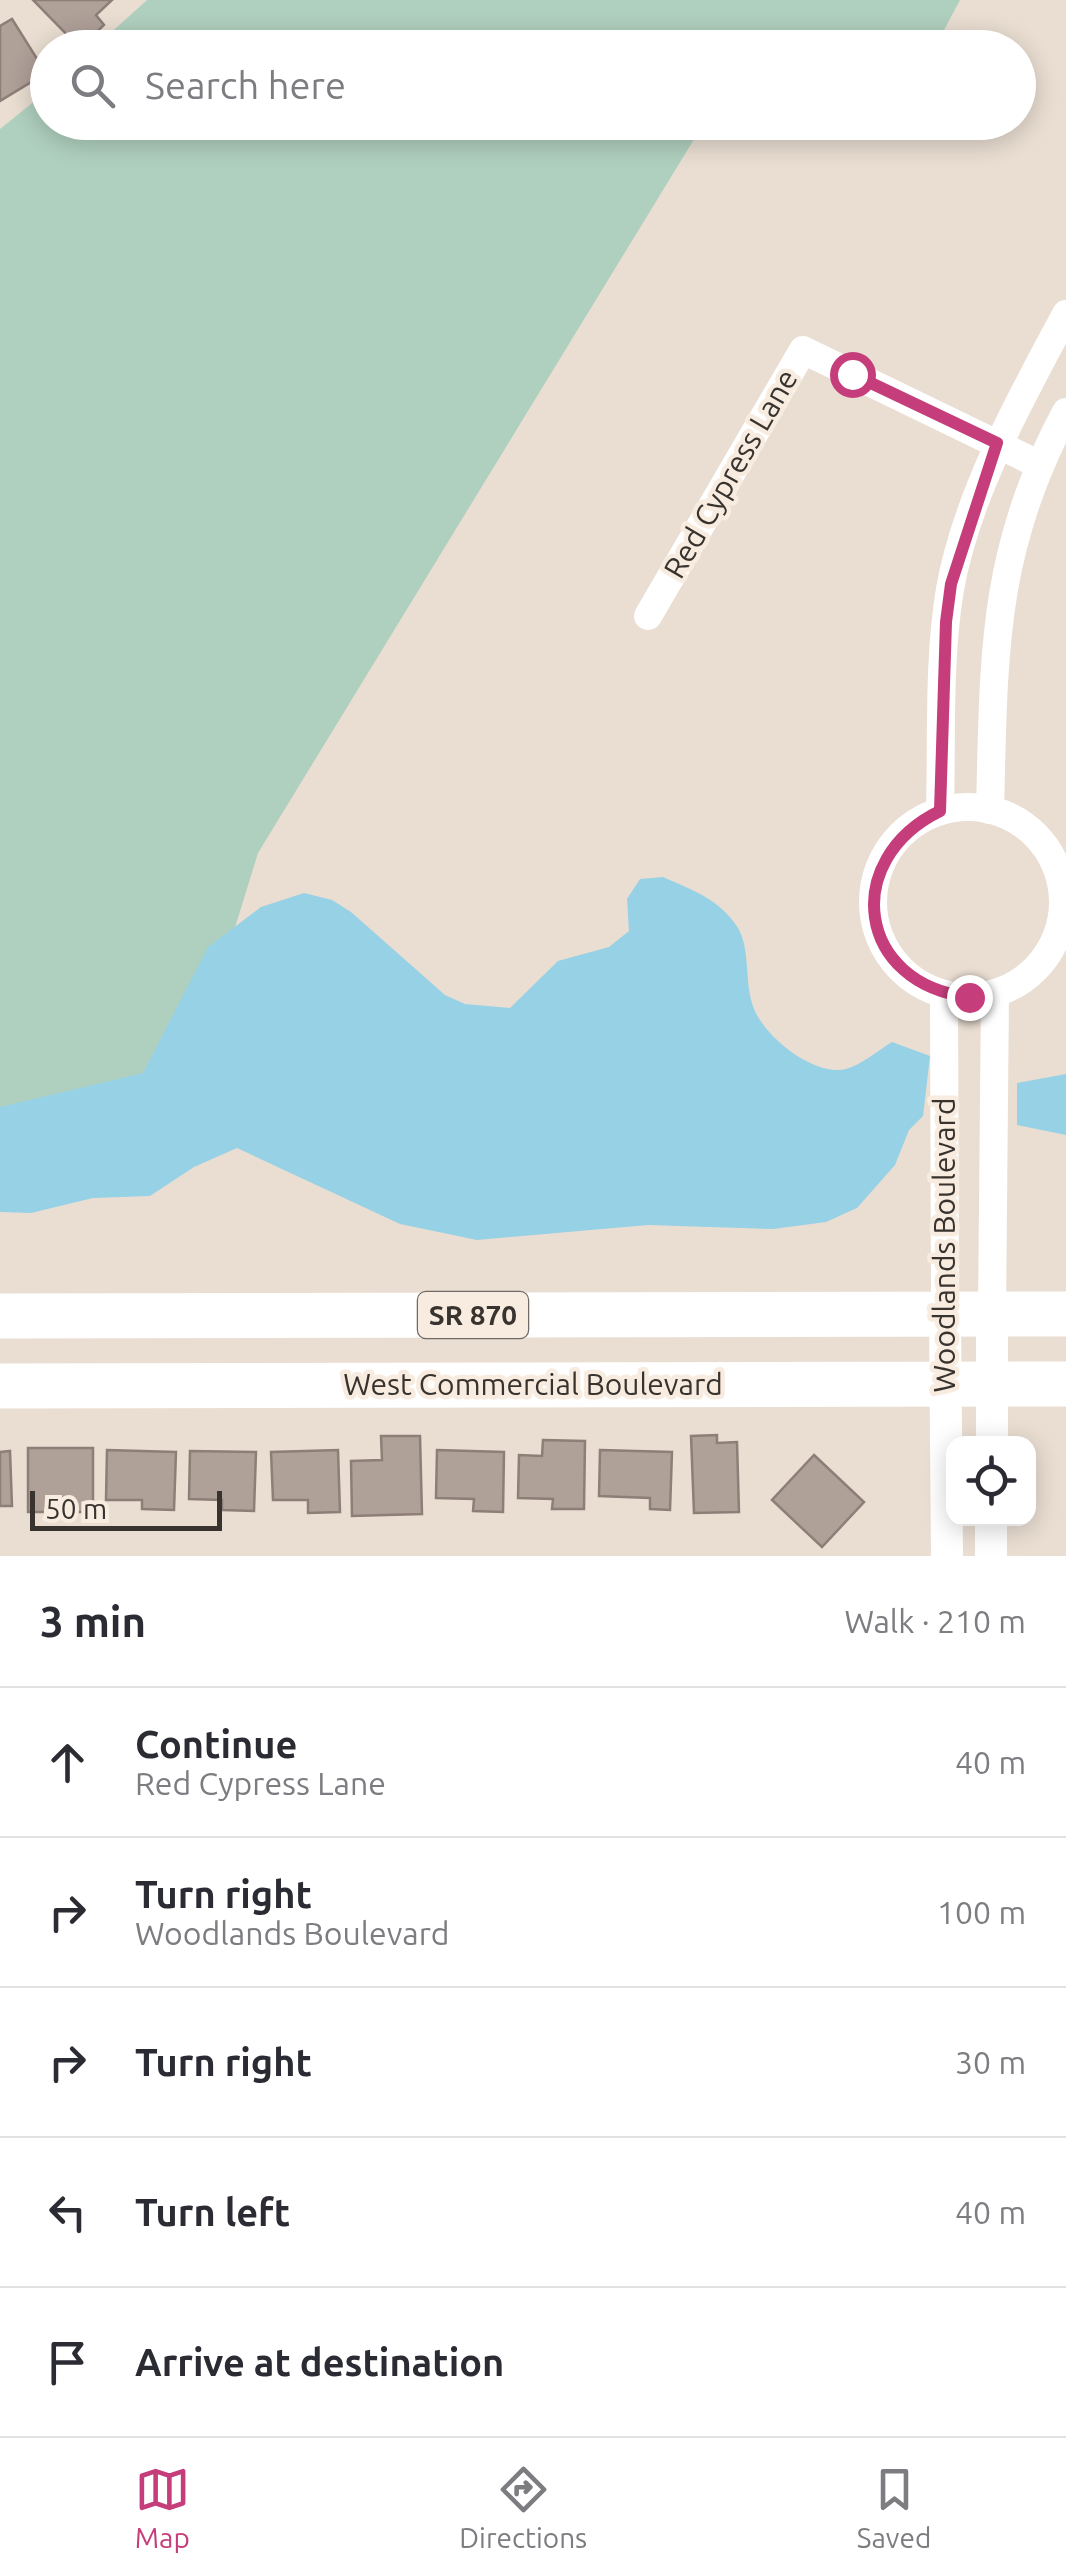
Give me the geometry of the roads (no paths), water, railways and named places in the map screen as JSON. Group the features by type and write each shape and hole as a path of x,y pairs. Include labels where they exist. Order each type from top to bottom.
{"highway":[{"name":"SR 870","path":"0,1316 1066,1314"},
{"name":"West Commercial Boulevard","path":"0,1386 1066,1384"}],"street":[{"path":"940,811 946,622 951,584 997,443 1066,314"},
{"name":"Red Cypress Lane","path":"648,616 803,350 1038,464"},
{"path":"990,810 995,630 1007,561 1038,464 1066,412"},
{"path":"990,810 1019,822 1042,842 1058,869 1064,900 1059,931 1046,958 1023,980 995,993 944,994 916,982 893,961 878,934 873,904 877,874 891,846 912,825 940,811 990,810"},
{"name":"Woodlands Boulevard","path":"992,1436 995,993"},
{"name":"Woodlands Boulevard","path":"944,994 947,1556"},
{"path":"991,1526 991,1556"}],"water":[{"path":"663,877 705,896 731,918 744,945 750,994 757,1015 790,1051 833,1070 852,1067 892,1042 930,1056 923,1116 909,1130 895,1165 857,1208 826,1222 773,1229 648,1225 477,1240 400,1224 237,1148 194,1167 150,1196 93,1198 31,1213 0,1212 0,1107 143,1073 208,947 261,907 304,893 332,900 351,912 445,995 465,1004 510,1008 558,961 609,947 629,931 627,899 640,879"},
{"path":"1066,1074 1066,1135 1017,1125 1017,1083"}]}
